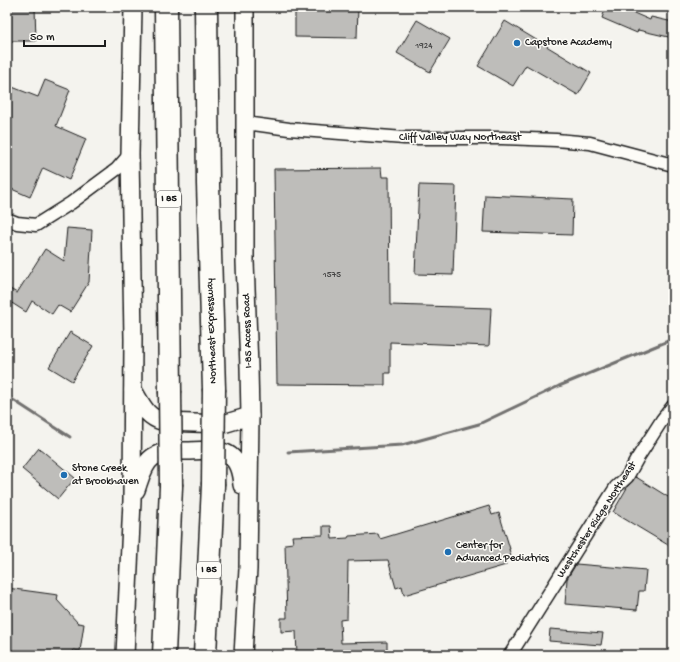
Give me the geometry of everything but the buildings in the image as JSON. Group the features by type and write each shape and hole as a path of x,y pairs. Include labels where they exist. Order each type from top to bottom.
{"highway":[{"name":"I 85","path":"164,655 172,486 166,7"},
{"name":"Northeast Expressway","path":"205,655 213,485 214,389 208,184 206,7"}],"main road":[{"path":"124,655 132,501 133,334 130,154 133,7"},
{"name":"I-85 Access Road","path":"243,655 248,569 250,416 245,262 245,7"},
{"path":"223,424 234,415 240,404 245,391 249,367"},
{"path":"133,390 148,414 156,420 164,422 223,424 250,416"},
{"path":"132,501 144,469 153,457 164,452 217,450 227,453 238,464 241,474 248,569"}],"street":[{"name":"Cliff Valley Way Northeast","path":"245,123 289,129 404,138 502,138 590,143 673,165"},
{"path":"7,219 17,223 36,225 71,203 117,169 130,154"},
{"name":"Westchester Ridge Northeast","path":"510,655 616,487 627,477 662,420 673,406"}],"waterway":[{"path":"288,452 402,445 479,424 559,386 673,339"},
{"path":"7,396 70,437"}],"place":[{"name":"Capstone Academy","path":"517,43"},
{"name":"Stone Creek at Brookhaven","path":"64,475"},
{"name":"Center for Advanced Pediatrics","path":"448,552"}]}
